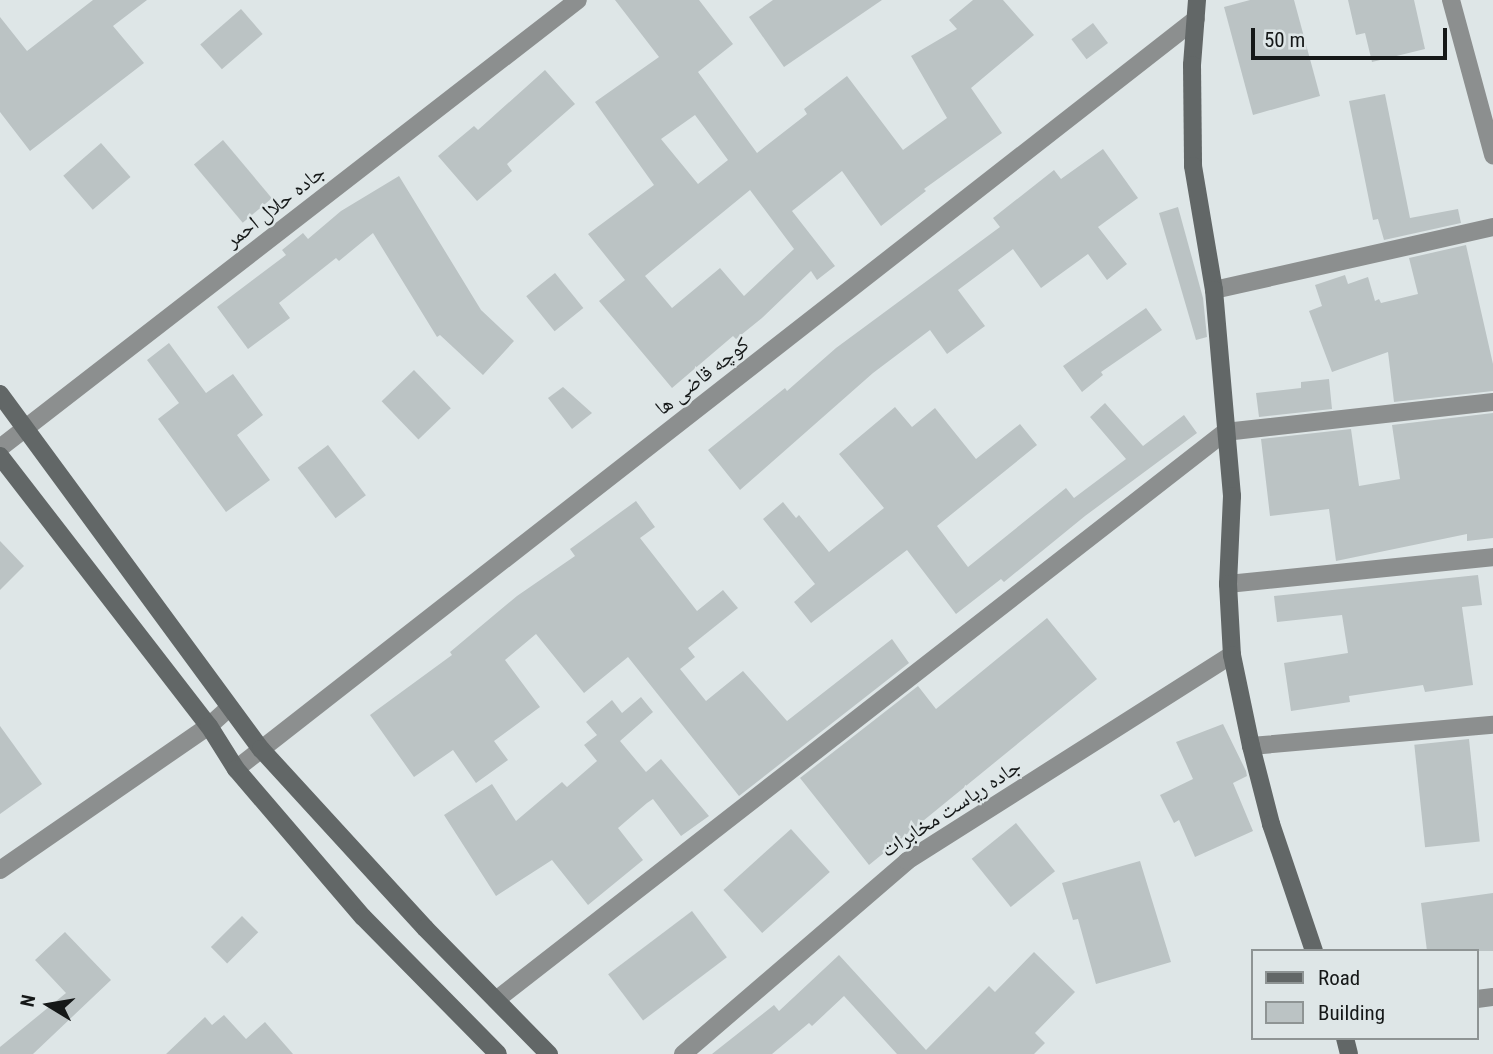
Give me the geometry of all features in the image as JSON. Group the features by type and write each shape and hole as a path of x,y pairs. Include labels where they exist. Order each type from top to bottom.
{"street":[{"name":"جاده حلال احمر","path":"0,447 578,0"},
{"path":"1197,0 1192,65 1193,166 1214,290 1232,496 1228,583 1232,655 1271,824 1313,949"},
{"path":"1451,0 1493,155"},
{"name":"کوچه قاضی ها","path":"236,769 1196,19"},
{"path":"1214,290 1493,227"},
{"path":"0,394 23,429 261,749 549,1054"},
{"path":"496,1000 1226,432 1493,402"},
{"path":"0,456 209,726 236,769 363,917 498,1054"},
{"path":"1228,583 1493,557"},
{"name":"جاده ریاست مخابرات","path":"683,1054 907,861 1232,655"},
{"path":"0,870 209,726 229,708"},
{"path":"1251,746 1493,725"}],"building":[{"path":"93,0 147,0 113,26 144,63 30,151 0,112 0,17 27,51"},
{"path":"615,0 699,0 733,44 698,72 757,153 807,114 804,109 847,76 903,150 947,118 911,56 957,29 949,20 973,0 1003,0 1034,35 971,88 1002,133 924,189 926,191 881,226 842,171 792,211 835,266 817,280 811,271 762,318 736,339 733,336 672,388 599,301 625,280 588,234 654,185 595,102 659,57","holes":["695,115 728,160 698,184 661,139","750,190 794,249 744,296 720,268 672,308 645,276"]},
{"path":"773,0 882,0 784,67 749,17"},
{"path":"1250,0 1294,0 1320,96 1253,115 1224,7"},
{"path":"1348,0 1414,0 1425,49 1372,62 1365,33 1356,35"},
{"path":"241,9 263,34 222,69 200,44"},
{"path":"1093,23 1108,43 1086,59 1071,39"},
{"path":"545,70 575,104 507,164 512,171 477,201 438,156 474,126 478,130"},
{"path":"1385,94 1410,218 1458,209 1461,223 1384,240 1378,219 1373,220 1349,101"},
{"path":"223,140 272,198 243,223 194,164"},
{"path":"101,143 131,177 93,210 63,176"},
{"path":"1103,149 1138,198 1098,227 1127,264 1107,280 1088,254 1041,288 1013,249 958,290 985,326 947,354 930,330 873,373 740,490 708,450 785,388 787,391 836,348 1000,227 993,218 1054,170 1061,179"},
{"path":"399,176 481,310 514,341 483,375 440,335 437,337 373,233 339,261 336,258 279,303 290,318 248,349 217,307 286,255 282,250 303,233 308,239 341,211"},
{"path":"1178,207 1203,298 1207,337 1196,340 1159,213"},
{"path":"1466,245 1493,364 1493,391 1394,402 1388,352 1332,372 1309,311 1322,306 1315,285 1345,275 1348,284 1368,277 1375,301 1379,299 1381,303 1418,294 1409,258"},
{"path":"555,273 583,308 555,331 526,296"},
{"path":"1146,308 1162,330 1101,372 1103,375 1082,392 1063,366"},
{"path":"169,343 206,393 233,374 263,415 237,435 270,480 226,512 158,419 179,403 147,360"},
{"path":"414,370 451,408 418,439 382,401"},
{"path":"1329,379 1332,409 1259,417 1256,393 1301,388 1301,382"},
{"path":"563,387 592,413 572,429 548,398"},
{"path":"1105,403 1143,446 1184,415 1197,433 1085,516 1004,582 1001,579 956,614 907,550 811,623 794,602 815,584 763,519 783,502 796,518 799,515 829,552 884,508 839,454 895,407 912,427 935,408 976,459 1020,424 1037,445 937,526 968,567 1066,488 1074,498 1126,459 1090,417"},
{"path":"1493,413 1493,538 1467,541 1467,534 1336,561 1329,509 1270,516 1261,439 1351,429 1359,486 1400,479 1392,425"},
{"path":"328,445 366,495 336,518 298,468"},
{"path":"636,501 655,527 640,538 697,611 723,590 738,608 688,648 695,657 680,669 706,701 743,671 787,721 892,639 909,663 739,796 628,657 584,693 536,634 505,660 540,707 494,741 508,760 476,783 453,750 414,777 370,715 452,655 450,652 517,596 575,556 570,549"},
{"path":"0,541 24,566 0,590"},
{"path":"1478,575 1482,605 1462,607 1473,685 1425,692 1423,685 1349,696 1350,702 1291,711 1284,663 1348,653 1342,615 1277,622 1274,596"},
{"path":"1047,618 1097,679 869,865 800,778 918,686 936,709"},
{"path":"641,697 653,712 620,741 646,772 661,759 709,816 681,836 653,799 647,803 618,828 643,860 588,905 552,860 496,896 444,815 492,784 516,821 562,782 567,787 597,761 584,745 597,735 586,722 612,700 622,713"},
{"path":"1223,724 1246,771 1247,776 1233,783 1253,831 1195,857 1179,820 1174,823 1160,795 1193,779 1176,742"},
{"path":"0,726 42,784 0,814"},
{"path":"1469,739 1480,841 1425,847 1414,745"},
{"path":"1016,823 1055,871 1011,907 972,859"},
{"path":"791,829 830,872 762,933 723,890"},
{"path":"1140,861 1171,962 1096,984 1078,919 1073,920 1062,883"},
{"path":"1493,893 1493,951 1427,949 1421,903"},
{"path":"692,911 727,957 643,1021 608,974"},
{"path":"242,916 258,932 227,963 211,947"},
{"path":"65,932 111,980 33,1054 0,1054 0,1047 66,993 35,960"},
{"path":"1034,952 1075,992 1035,1033 1045,1043 1034,1054 897,1054 844,996 812,1026 809,1023 772,1054 712,1054 774,1005 779,1011 839,955 926,1050 989,986 995,992"},
{"path":"224,1015 246,1039 265,1022 293,1054 166,1054 205,1017 212,1025"}]}
